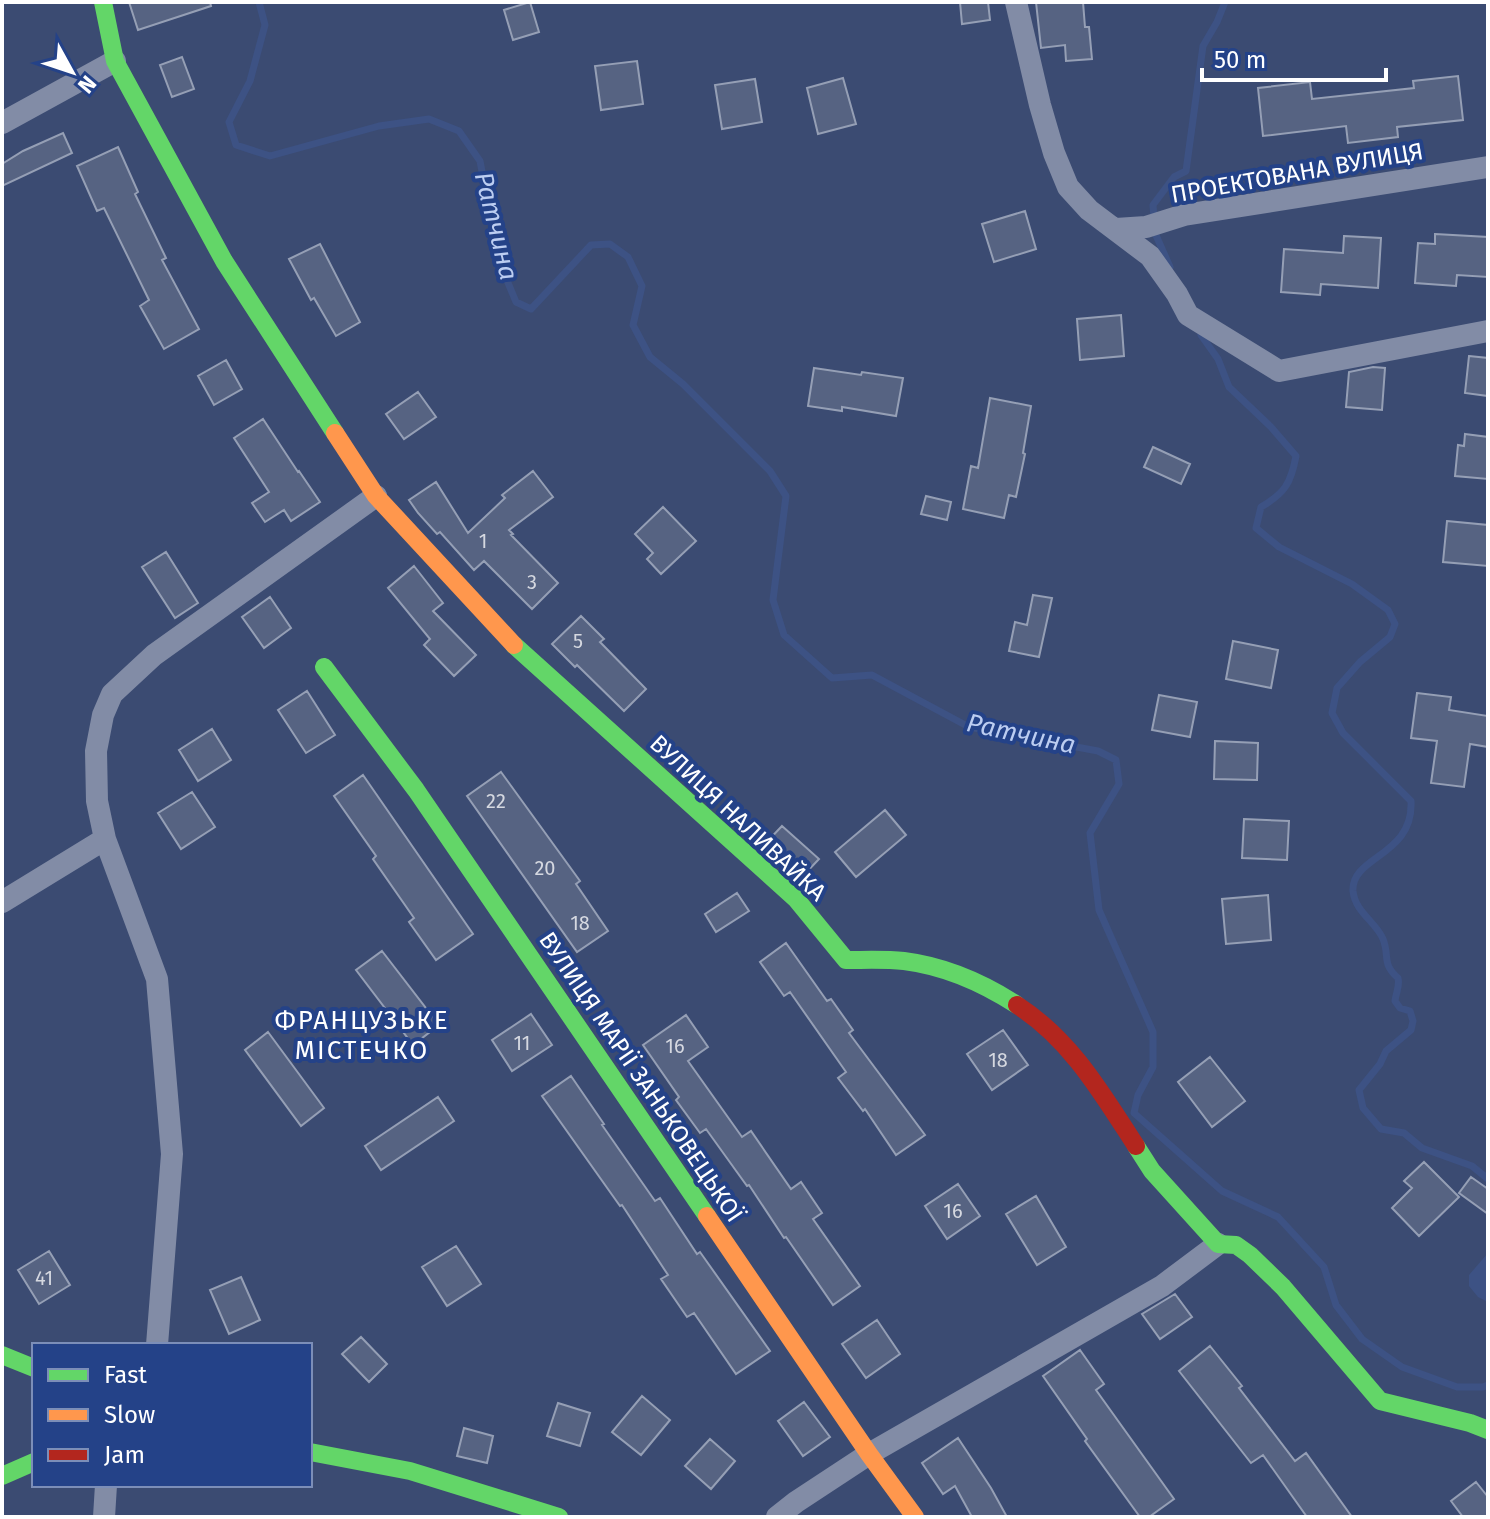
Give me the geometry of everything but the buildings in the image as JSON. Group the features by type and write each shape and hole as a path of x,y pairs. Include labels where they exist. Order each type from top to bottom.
{"street":[{"name":"ВУЛИЦЯ НАЛИВАЙКА","path":"103,2 115,61 224,261 376,496 519,650 796,899 846,960 903,961 950,971 1005,997 1040,1020 1067,1047 1098,1088 1152,1171 1218,1244 1236,1245 1283,1287 1380,1401 1488,1430"},
{"path":"1016,2 1040,105 1068,187 1089,210 1150,256 1188,315 1279,371 1488,331"},
{"path":"2,123 115,61"},
{"name":"ПРОЕКТОВАНА ВУЛИЦЯ","path":"1116,229 1146,227 1184,215 1488,167"},
{"path":"157,1343 172,1154 157,979 105,839 97,801 96,751 103,715 112,694 154,655 376,496"},
{"name":"ВУЛИЦЯ МАРІЇ ЗАНЬКОВЕЦЬКОЇ","path":"324,667 416,790 915,1517"},
{"path":"2,902 105,839"},
{"path":"777,1517 869,1454 1162,1286 1218,1244"},
{"path":"2,1355 32,1367"},
{"path":"312,1452 410,1471 559,1517"},
{"path":"2,1476 32,1463"},
{"path":"104,1517 106,1487"}],"water":[{"path":"1488,1253 1488,1302 1478,1297 1469,1286 1469,1275"}],"waterway":[{"name":"Ратчина","path":"259,2 265,25 250,81 229,122 236,145 270,156 379,126 429,119 459,131 480,161 499,261 516,302 531,309 591,245 610,244 628,257 642,286 633,325 650,357 683,384 770,471 786,496 773,600 784,635 832,678 872,675 969,727 1098,751 1116,760 1119,784 1090,833 1099,910 1153,1032 1153,1067 1138,1095 1134,1113 1222,1191 1278,1217 1324,1267 1336,1305 1362,1339 1402,1367 1457,1387 1488,1385"},
{"path":"1170,267 1155,233 1153,205 1174,177 1186,171 1203,46 1225,2"},
{"path":"1201,335 1218,359 1229,387 1296,456 1286,486 1261,507 1256,528 1279,547 1352,584 1388,610 1395,624 1390,637 1360,662 1337,688 1332,713 1343,733 1411,801 1409,819 1403,833 1362,870 1355,879 1353,891 1358,905 1383,939 1388,964 1398,978 1395,1001 1400,1008 1410,1011 1413,1021 1411,1030 1386,1051 1380,1064 1359,1090 1363,1108 1381,1129 1404,1133 1422,1148 1472,1166 1488,1179"}],"traffic: fast":[{"path":"103,2 115,61 224,261 335,433"},
{"path":"514,645 796,899 846,960 919,963 977,983 1017,1005"},
{"path":"324,667 416,790 707,1216"},
{"path":"1136,1146 1152,1171 1218,1244 1236,1245 1283,1287 1380,1401 1488,1430"},
{"path":"2,1355 32,1367"},
{"path":"312,1452 410,1471 559,1517"},
{"path":"2,1476 32,1463"}],"traffic: slow":[{"path":"335,433 376,496 514,645"},
{"path":"707,1216 915,1517"}],"traffic: jam":[{"path":"1017,1005 1053,1034 1084,1068 1136,1146"}],"district":[{"name":"ФРАНЦУЗЬКЕ МІСТЕЧКО","path":"362,1035"}]}
